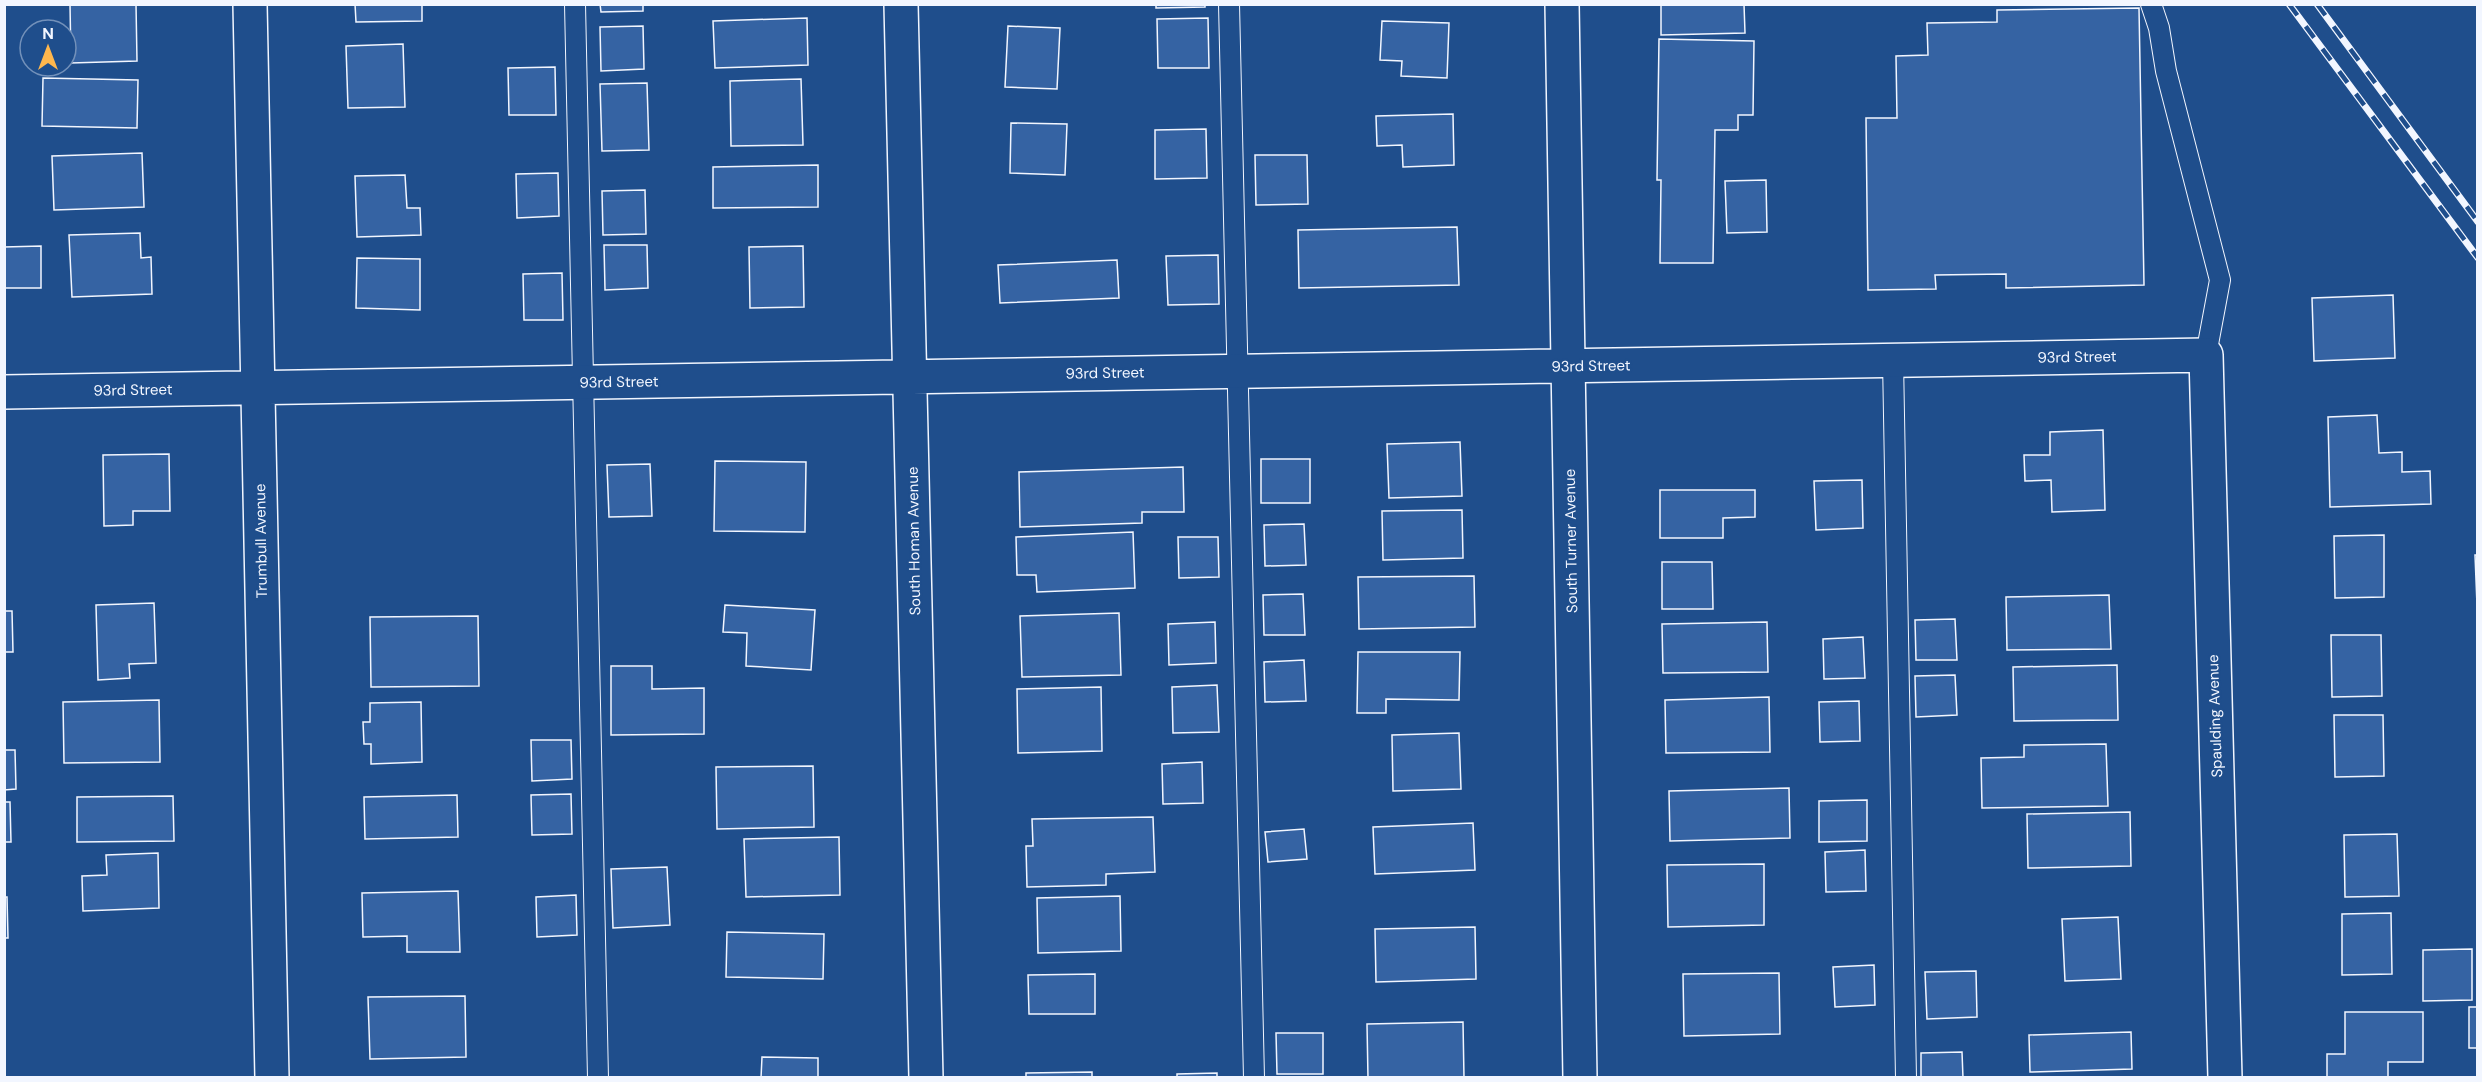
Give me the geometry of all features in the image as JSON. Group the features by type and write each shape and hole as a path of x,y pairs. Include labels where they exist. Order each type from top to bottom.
{"street":[{"name":"Trumbull Avenue","path":"250,4 272,1077"},
{"name":"South Homan Avenue","path":"901,4 926,1077"},
{"name":"South Turner Avenue","path":"1562,4 1580,1077"},
{"name":"93rd Street","path":"4,392 2206,355"},
{"name":"Spaulding Avenue","path":"2206,355 2225,1077"}],"lane":[{"path":"575,4 598,1077"},
{"path":"1229,4 1254,1077"},
{"path":"2151,4 2159,28 2166,70 2220,280 2206,355"},
{"path":"1893,360 1906,1077"}],"building":[{"path":"70,4 136,4 137,61 78,63 78,18 70,18"},
{"path":"355,4 422,4 422,21 356,22"},
{"path":"600,4 643,4 643,11 601,12"},
{"path":"1156,4 1205,4 1205,7 1156,8"},
{"path":"1661,4 1744,4 1745,33 1661,35"},
{"path":"2139,8 2144,285 2006,288 2006,274 1935,275 1936,289 1868,290 1866,118 1897,118 1896,56 1928,55 1927,23 1997,22 1997,10"},
{"path":"807,18 808,65 715,68 713,21"},
{"path":"1208,18 1209,68 1158,68 1157,19"},
{"path":"1382,21 1449,23 1447,78 1401,76 1402,61 1380,60"},
{"path":"643,26 644,69 601,71 600,27"},
{"path":"1008,26 1060,28 1057,89 1005,87"},
{"path":"1659,39 1754,41 1753,115 1738,115 1738,130 1715,130 1713,263 1660,263 1661,180 1657,180"},
{"path":"403,44 405,107 348,108 346,46"},
{"path":"555,67 556,115 509,115 508,68"},
{"path":"43,78 138,80 137,128 42,126"},
{"path":"801,79 803,145 731,146 730,81"},
{"path":"647,83 649,150 602,151 600,84"},
{"path":"1453,114 1454,165 1403,167 1402,145 1377,146 1376,116"},
{"path":"1011,123 1067,124 1065,175 1010,173"},
{"path":"1206,129 1207,178 1155,179 1155,130"},
{"path":"142,153 144,207 54,210 52,156"},
{"path":"1255,155 1307,155 1308,204 1256,205"},
{"path":"818,165 818,207 713,208 713,167"},
{"path":"558,173 559,216 517,218 516,174"},
{"path":"405,175 407,208 420,208 421,235 357,237 355,176"},
{"path":"1766,180 1767,232 1727,233 1725,181"},
{"path":"645,190 646,234 603,235 602,191"},
{"path":"1457,227 1459,285 1299,288 1298,230"},
{"path":"140,233 141,258 151,257 152,294 72,297 69,235"},
{"path":"604,245 647,245 648,288 605,290"},
{"path":"41,246 41,288 4,288 4,247"},
{"path":"803,246 804,307 750,308 749,247"},
{"path":"1218,255 1219,304 1168,305 1166,256"},
{"path":"357,258 420,259 420,310 356,308"},
{"path":"1117,260 1119,298 1000,303 998,265"},
{"path":"562,273 563,320 524,320 523,274"},
{"path":"2393,295 2395,358 2314,361 2312,298"},
{"path":"2377,415 2379,453 2402,452 2402,472 2430,471 2431,504 2330,507 2328,417"},
{"path":"2103,430 2105,510 2052,512 2051,480 2025,481 2024,455 2050,455 2050,432"},
{"path":"1460,442 1462,496 1389,498 1387,444"},
{"path":"169,454 170,511 133,511 133,525 104,526 103,455"},
{"path":"1261,459 1310,459 1310,503 1261,503"},
{"path":"715,461 806,462 805,532 714,531"},
{"path":"650,464 652,516 609,517 607,465"},
{"path":"1183,467 1184,512 1142,512 1142,523 1020,527 1019,472"},
{"path":"1862,480 1863,528 1816,530 1814,481"},
{"path":"1660,490 1755,490 1755,517 1723,518 1723,538 1660,538"},
{"path":"1462,510 1463,558 1383,560 1382,511"},
{"path":"1304,524 1306,565 1265,566 1264,525"},
{"path":"1133,532 1135,588 1037,592 1036,575 1017,575 1016,537"},
{"path":"2384,535 2384,597 2335,598 2334,536"},
{"path":"1178,537 1218,537 1219,577 1179,578"},
{"path":"2475,555 2478,555 2478,605 2477,605"},
{"path":"1662,562 1712,562 1713,609 1662,609"},
{"path":"1474,576 1475,627 1359,629 1358,577"},
{"path":"1303,594 1305,635 1264,635 1263,595"},
{"path":"2109,595 2111,649 2007,650 2006,597"},
{"path":"154,603 156,663 129,664 130,678 98,680 96,605"},
{"path":"725,605 815,610 811,670 746,666 747,633 723,632"},
{"path":"4,611 12,611 13,652 4,652"},
{"path":"1119,613 1121,675 1022,677 1020,616"},
{"path":"478,616 479,686 371,687 370,617"},
{"path":"1955,619 1957,660 1916,660 1915,620"},
{"path":"1215,622 1216,663 1169,665 1168,624"},
{"path":"1767,622 1768,672 1663,673 1662,624"},
{"path":"2331,635 2381,635 2382,696 2332,697"},
{"path":"1863,637 1865,678 1824,679 1823,639"},
{"path":"1358,652 1460,652 1459,700 1386,699 1386,713 1357,713"},
{"path":"1304,660 1306,701 1265,702 1264,662"},
{"path":"2117,665 2118,720 2014,721 2013,667"},
{"path":"611,666 652,666 652,689 704,688 704,734 611,735"},
{"path":"1955,675 1957,715 1916,717 1915,676"},
{"path":"1217,685 1219,732 1173,733 1172,687"},
{"path":"1101,687 1102,751 1018,753 1017,689"},
{"path":"1769,697 1770,752 1666,753 1665,700"},
{"path":"159,700 160,762 64,763 63,702"},
{"path":"1859,701 1860,741 1820,742 1819,702"},
{"path":"421,702 422,762 371,764 371,744 364,744 363,722 370,722 370,703"},
{"path":"2334,715 2383,715 2384,776 2335,777"},
{"path":"1459,733 1461,789 1393,791 1392,735"},
{"path":"531,740 571,740 572,779 532,781"},
{"path":"2106,744 2108,806 1982,808 1981,758 2024,757 2024,745"},
{"path":"4,750 15,750 16,789 4,790"},
{"path":"1202,762 1203,803 1163,804 1162,764"},
{"path":"813,766 814,827 717,829 716,767"},
{"path":"1789,788 1790,838 1670,841 1669,791"},
{"path":"571,794 572,834 532,835 531,795"},
{"path":"457,795 458,837 365,839 364,797"},
{"path":"173,796 174,841 77,842 77,797"},
{"path":"1867,800 1867,841 1819,842 1819,801"},
{"path":"4,802 10,802 11,842 4,842"},
{"path":"2130,812 2131,866 2028,868 2027,814"},
{"path":"1153,817 1155,872 1106,874 1106,885 1027,887 1026,846 1033,846 1032,819"},
{"path":"1473,823 1475,870 1375,874 1373,827"},
{"path":"1304,829 1307,859 1268,862 1265,832"},
{"path":"2397,834 2399,896 2345,897 2344,835"},
{"path":"839,837 840,895 746,897 744,839"},
{"path":"1865,850 1866,891 1826,892 1825,852"},
{"path":"158,853 159,908 83,911 82,876 107,875 106,855"},
{"path":"1764,864 1764,925 1668,927 1667,865"},
{"path":"667,867 670,925 613,928 611,869"},
{"path":"458,891 460,952 407,952 407,936 363,937 362,893"},
{"path":"576,895 577,935 537,937 536,897"},
{"path":"1120,896 1121,951 1038,953 1037,898"},
{"path":"4,897 7,897 8,938 4,938"},
{"path":"2391,913 2392,974 2342,975 2342,914"},
{"path":"2118,917 2121,979 2065,981 2062,919"},
{"path":"1475,927 1476,979 1376,982 1375,929"},
{"path":"727,932 824,934 823,979 726,977"},
{"path":"2472,949 2472,1000 2423,1001 2423,950"},
{"path":"1874,965 1875,1005 1835,1007 1833,967"},
{"path":"1976,971 1977,1017 1927,1019 1925,972"},
{"path":"1779,973 1780,1034 1684,1036 1683,974"},
{"path":"1095,974 1095,1014 1029,1014 1028,975"},
{"path":"465,996 466,1057 370,1059 368,997"},
{"path":"2469,1007 2478,1007 2478,1048 2469,1048"},
{"path":"2345,1012 2423,1012 2423,1062 2388,1062 2388,1078 2327,1078 2327,1054 2345,1054"},
{"path":"1463,1022 1464,1078 1368,1078 1367,1024"},
{"path":"2131,1032 2132,1069 2030,1072 2029,1035"},
{"path":"1276,1033 1323,1033 1323,1074 1277,1074"},
{"path":"1962,1052 1963,1078 1921,1078 1921,1053"},
{"path":"762,1057 818,1058 818,1078 761,1078"},
{"path":"1092,1072 1092,1078 1026,1078 1026,1073"},
{"path":"1217,1073 1217,1078 1177,1078 1177,1074"}],"railway":[{"path":"2289,4 2478,258"},
{"path":"2317,4 2478,222"}]}
